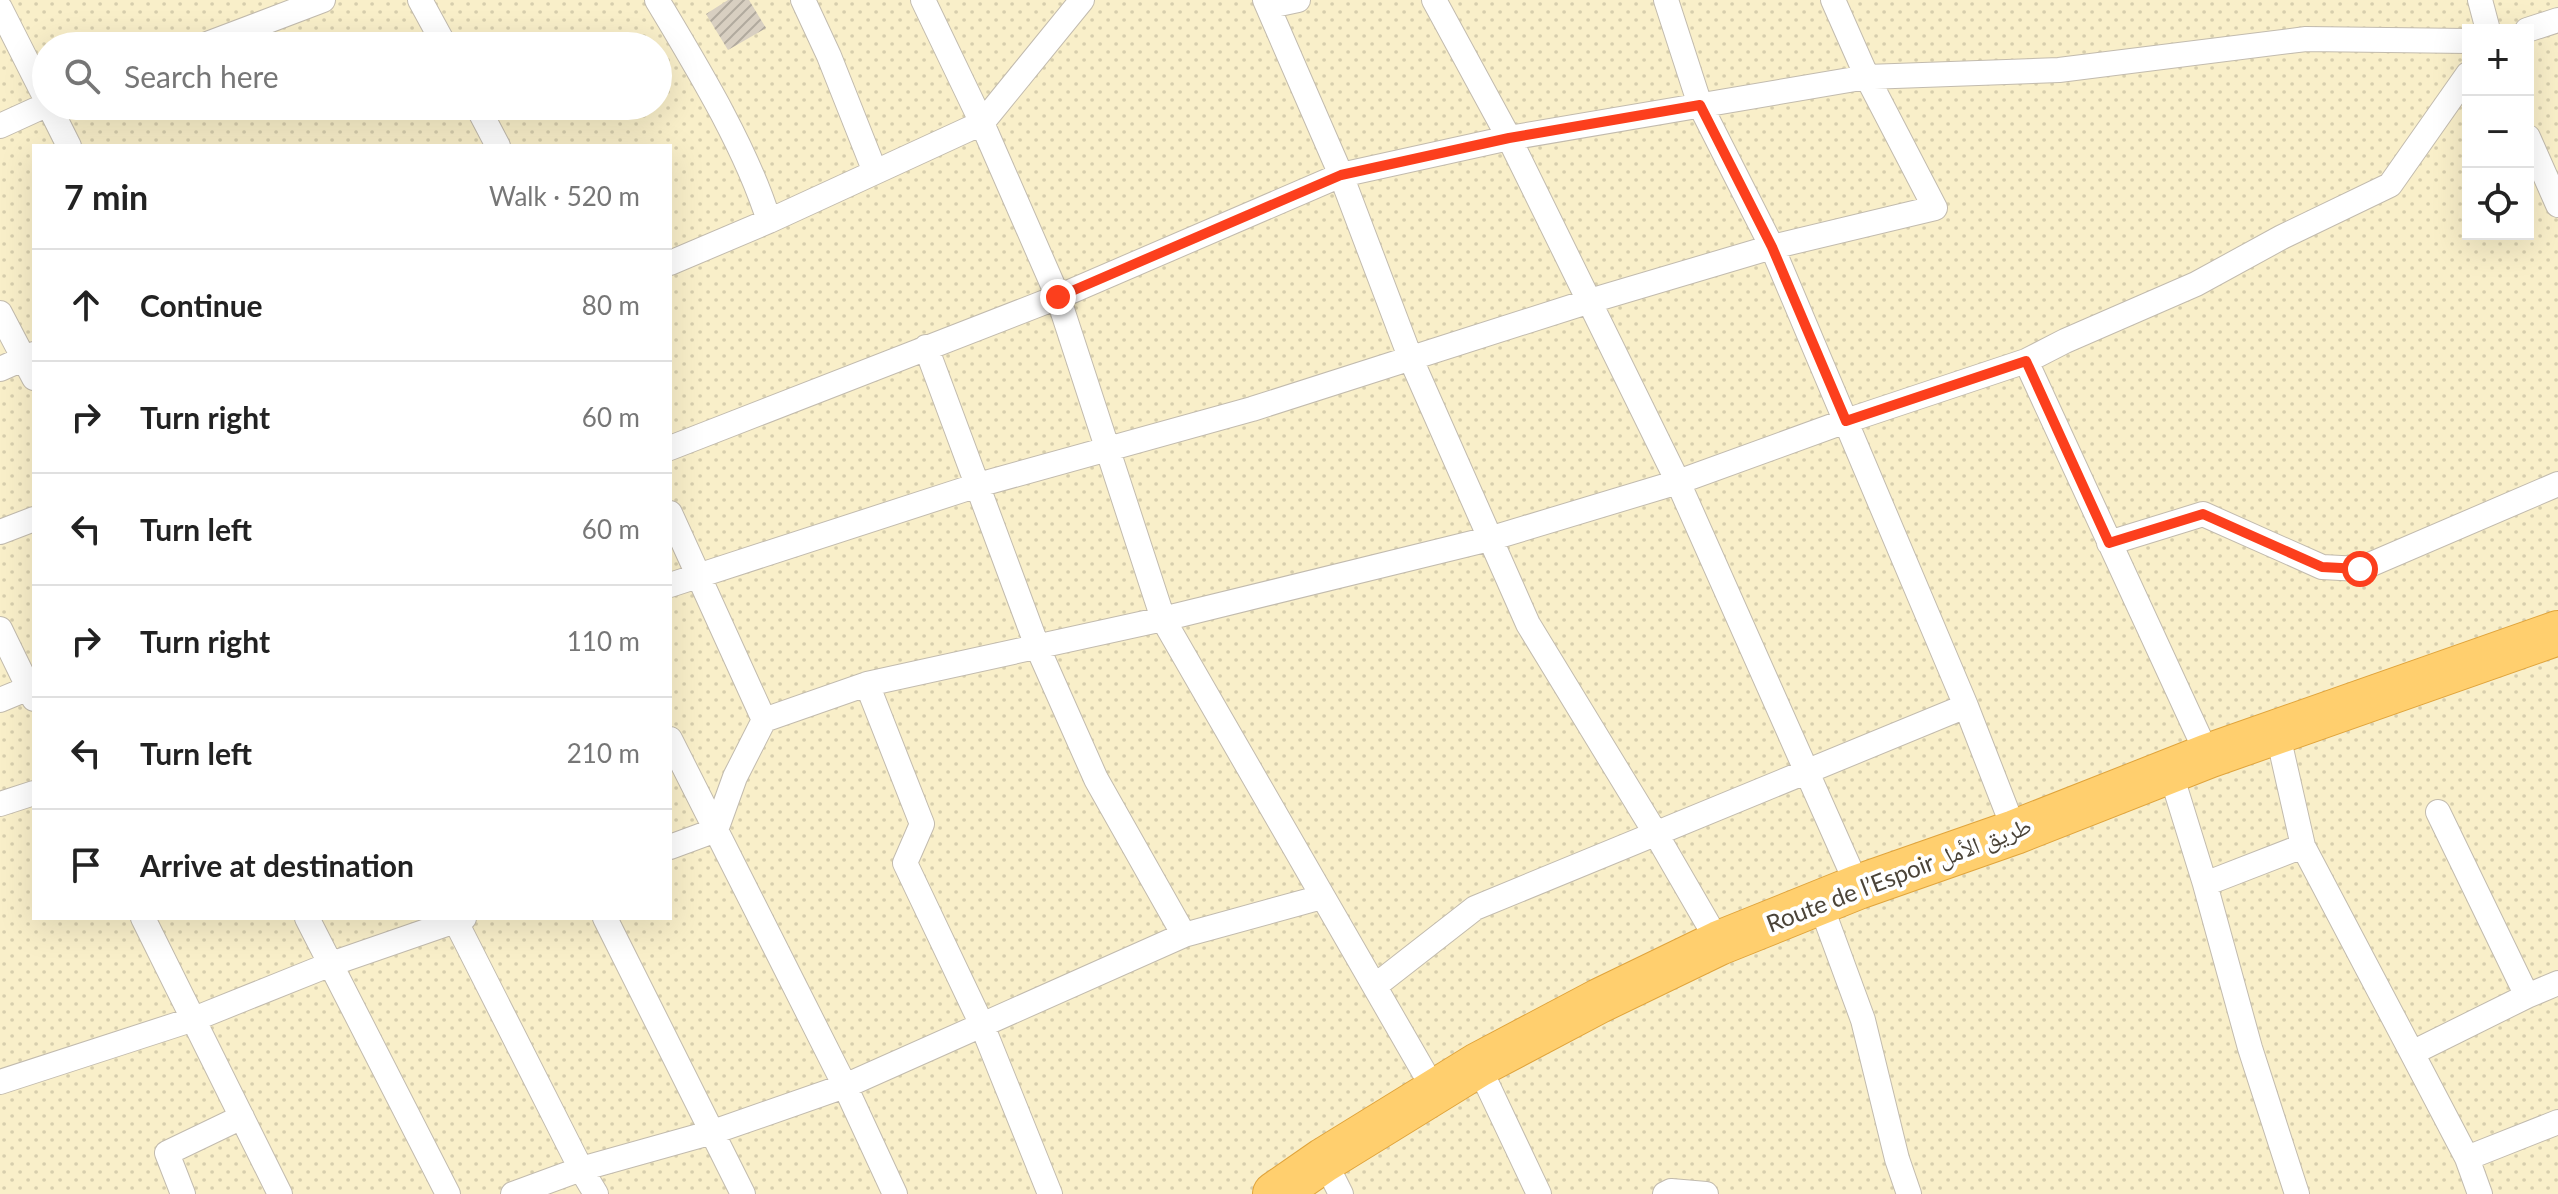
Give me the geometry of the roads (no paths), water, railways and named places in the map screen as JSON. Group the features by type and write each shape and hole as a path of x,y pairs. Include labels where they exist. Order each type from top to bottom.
{"highway":[{"name":"Route de l’Espoir طريق الأمل","path":"1275,1194 1332,1177 1436,1093 1478,1065 1599,1001 1719,943 2277,731 2558,633"}],"street":[{"path":"239,32 323,0"},
{"path":"420,0 437,32"},
{"path":"657,0 727,125 762,199 769,221"},
{"path":"803,0 875,172"},
{"path":"923,0 982,123 1058,297 1163,619 1436,1093"},
{"path":"672,262 982,123 1082,0"},
{"path":"1298,0 1268,3 1341,175 1410,357 1489,539 1528,624 1719,943"},
{"path":"1434,0 1509,138 1678,482 1806,771 1839,895 1863,1020 1897,1159 1909,1194"},
{"path":"1666,0 1700,105 1772,247 1966,706 2015,832"},
{"path":"672,584 978,485 1252,409 1590,301 1772,247 1935,208 1867,77 1833,0"},
{"path":"2480,0 2486,24"},
{"path":"0,8 32,73"},
{"path":"2534,28 2558,20"},
{"path":"672,447 1058,297 1341,175 1509,138 1867,77 2059,70 2306,39 2462,41"},
{"path":"672,846 716,830 735,777 764,720 867,684 1163,619 1489,539 1678,482 1846,421 2026,361 2196,284 2282,237 2390,185 2462,83"},
{"path":"0,126 32,110"},
{"path":"56,120 68,144"},
{"path":"484,120 497,144"},
{"path":"2534,151 2558,205"},
{"path":"0,313 31,363 0,369"},
{"path":"926,347 1037,646 1096,779 1184,935"},
{"path":"2026,361 2109,543 2189,764 2205,884 2250,1048 2297,1194"},
{"path":"2109,543 2203,514 2322,567 2360,569 2558,484"},
{"path":"672,517 764,720"},
{"path":"0,532 32,520"},
{"path":"0,629 31,694 0,700"},
{"path":"867,684 922,824 905,863 982,1025 1050,1194"},
{"path":"1375,986 1475,908 1966,706"},
{"path":"2277,731 2303,846 2467,1158 2480,1194"},
{"path":"672,743 845,1086 895,1194"},
{"path":"0,804 32,794"},
{"path":"2438,812 2527,996"},
{"path":"2205,884 2303,846"},
{"path":"513,1194 581,1169 713,1132 845,1086 1184,935 1322,897"},
{"path":"144,920 280,1194"},
{"path":"308,920 448,1194"},
{"path":"0,1082 194,1019 331,964 455,920"},
{"path":"458,920 596,1194"},
{"path":"606,920 743,1194"},
{"path":"2412,1053 2558,983"},
{"path":"1478,1065 1539,1194"},
{"path":"183,1194 167,1153 242,1117"},
{"path":"2467,1158 2558,1122"},
{"path":"1665,1194 1671,1191 1706,1194"}]}
